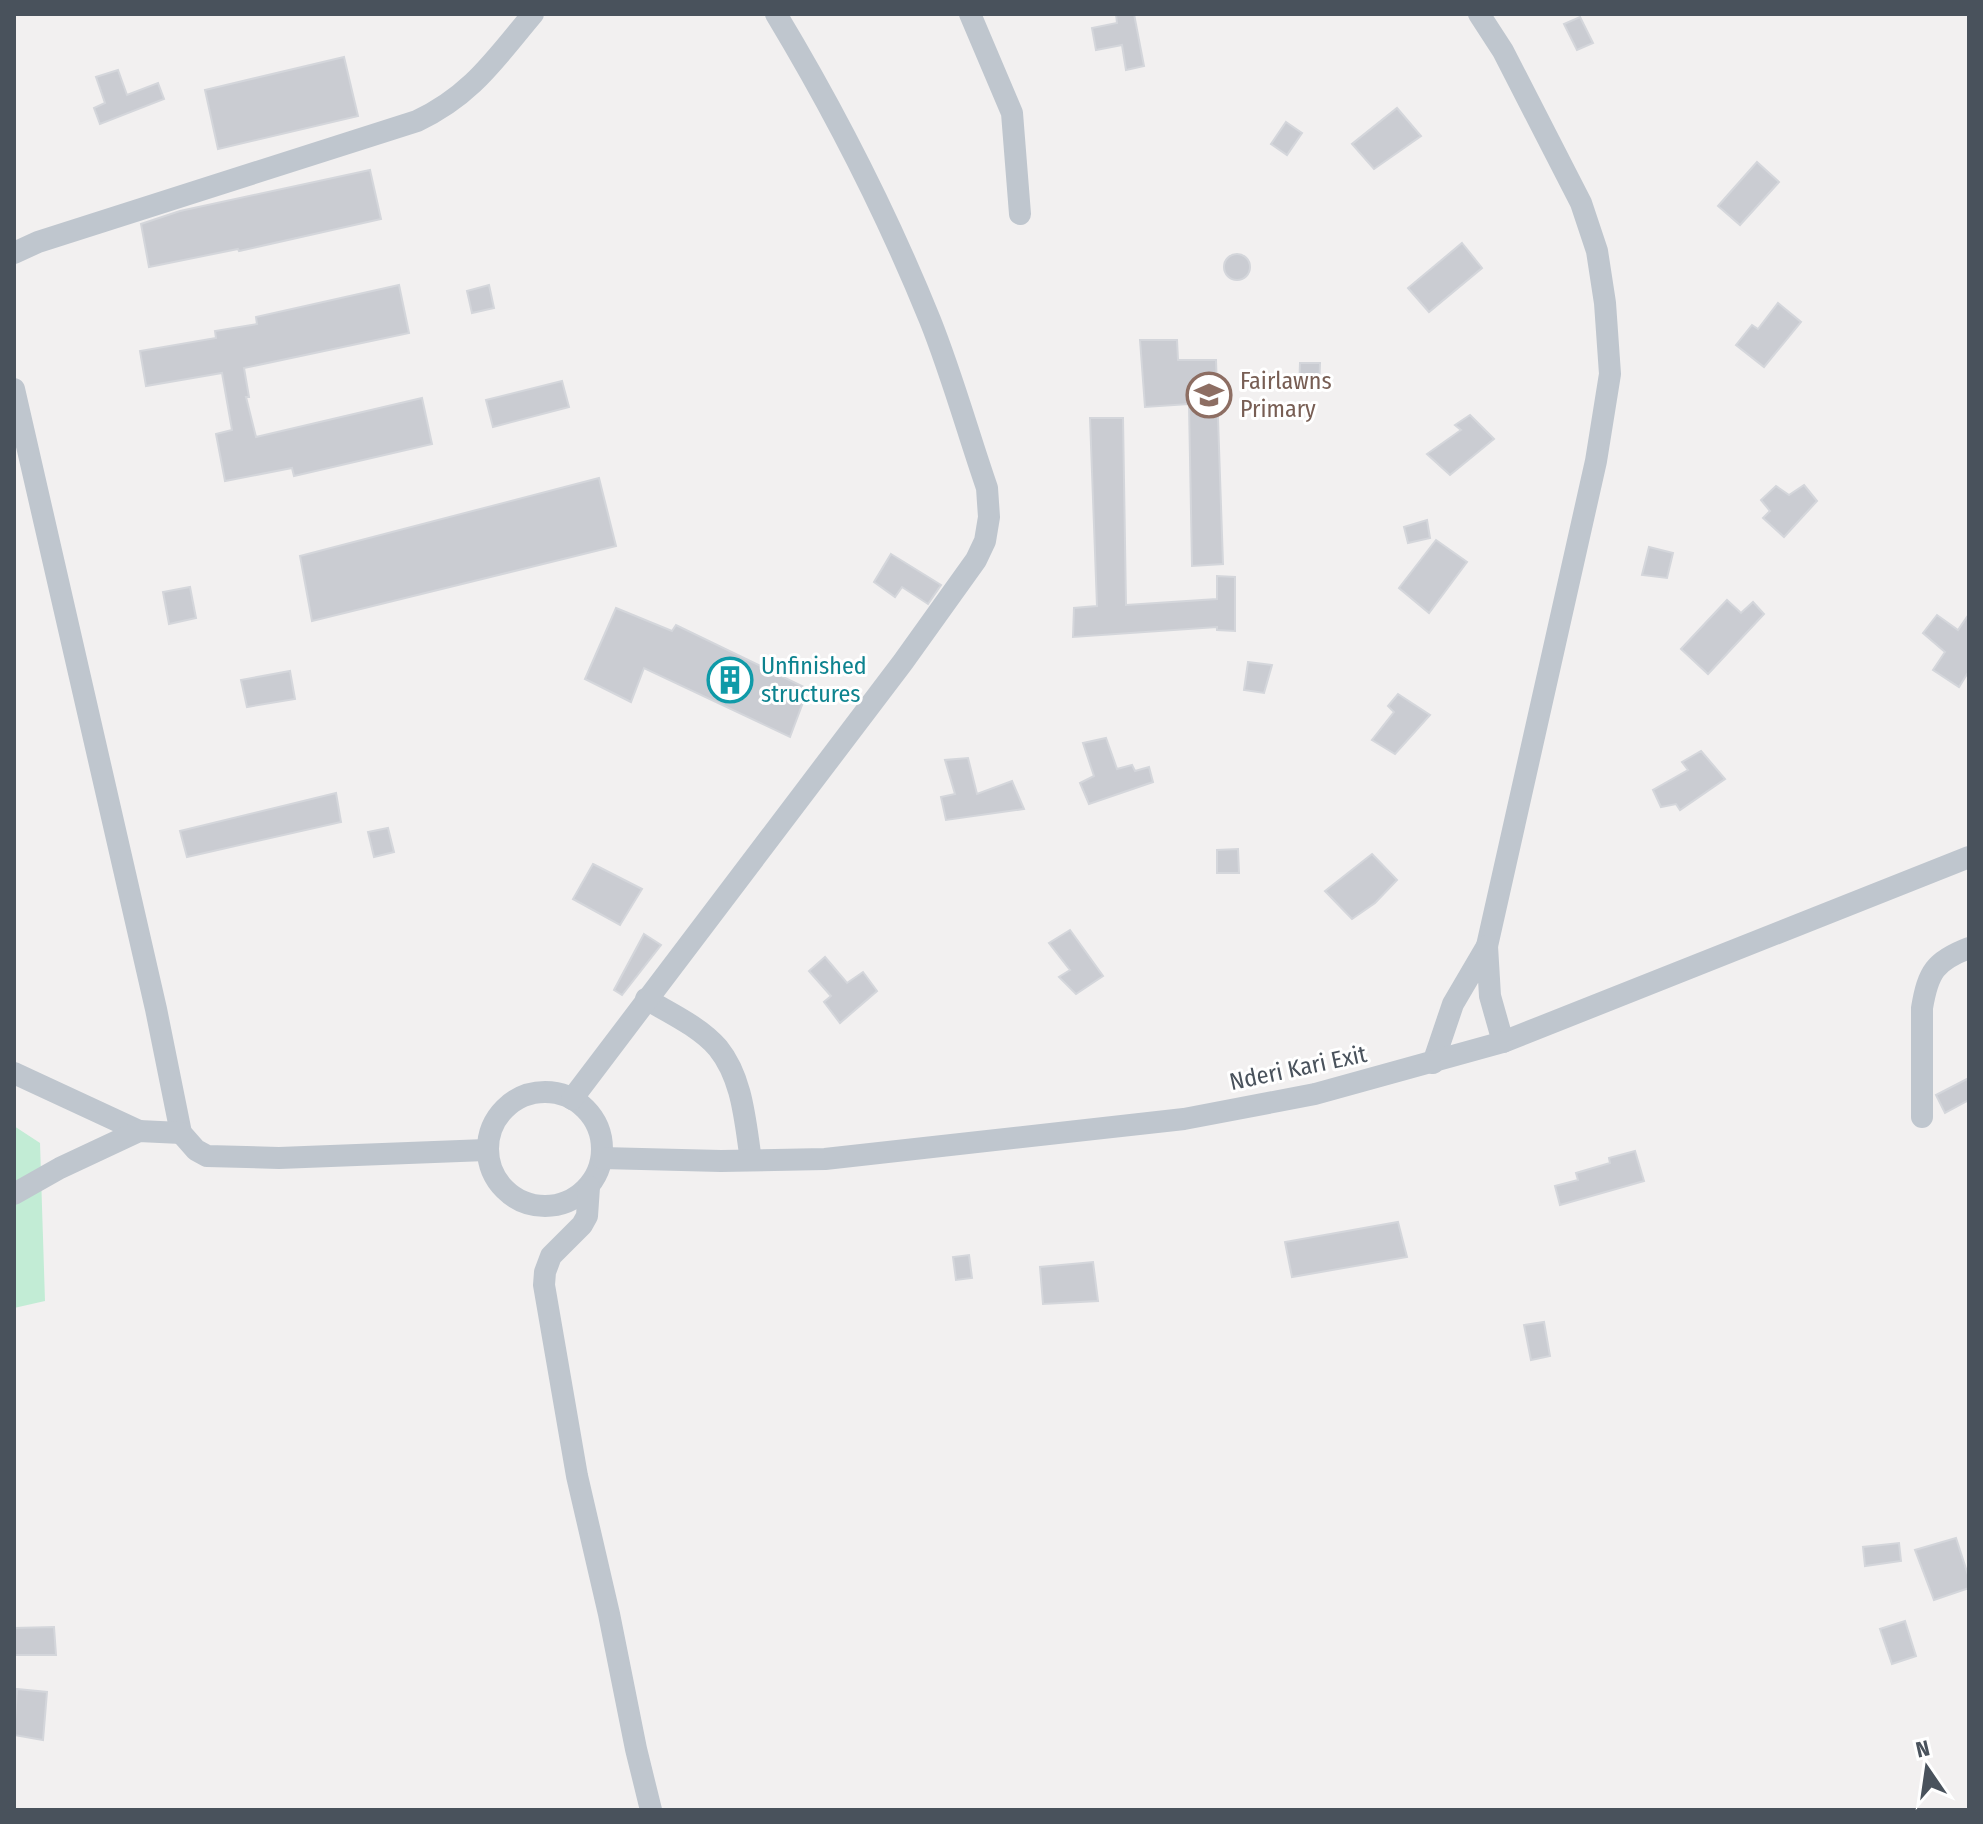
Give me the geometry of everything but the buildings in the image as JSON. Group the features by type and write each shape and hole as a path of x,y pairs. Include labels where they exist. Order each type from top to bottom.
{"street":[{"path":"14,253 38,242 417,121 440,110 467,91 533,14"},
{"path":"572,1099 903,662 976,560 985,541 989,517 987,488 931,323 884,214 826,98 776,14"},
{"path":"970,14 1012,113 1020,214"},
{"path":"1479,14 1503,51 1581,203 1597,251 1605,303 1610,374 1596,461 1487,946 1490,996 1503,1042"},
{"path":"14,389 156,1009 181,1133 196,1150 207,1156 279,1158 486,1150"},
{"name":"Nderi Kari Exit","path":"602,1158 825,1159 1184,1119 1315,1094 1503,1042 1969,857"},
{"path":"1433,1063 1453,1004 1487,946"},
{"path":"1922,1117 1922,1008 1925,991 1936,967 1946,957 1969,948"},
{"path":"646,999 691,1026 717,1047 731,1069 740,1096 751,1160"},
{"path":"14,1073 139,1131 181,1133"},
{"path":"589,1187 566,1203 546,1207 526,1204 509,1194 496,1179 486,1150 497,1118 513,1102 531,1094 550,1092 572,1099 586,1109 602,1140 602,1158 589,1187 587,1216 551,1256 544,1285 577,1476 651,1810"},
{"path":"14,1194 60,1168 139,1131"}],"green space":[{"path":"14,1126 40,1143 45,1301 14,1308"}],"place":[{"name":"Fairlawns Primary","path":"1209,395"},
{"name":"Unfinished structures","path":"730,680"}]}
